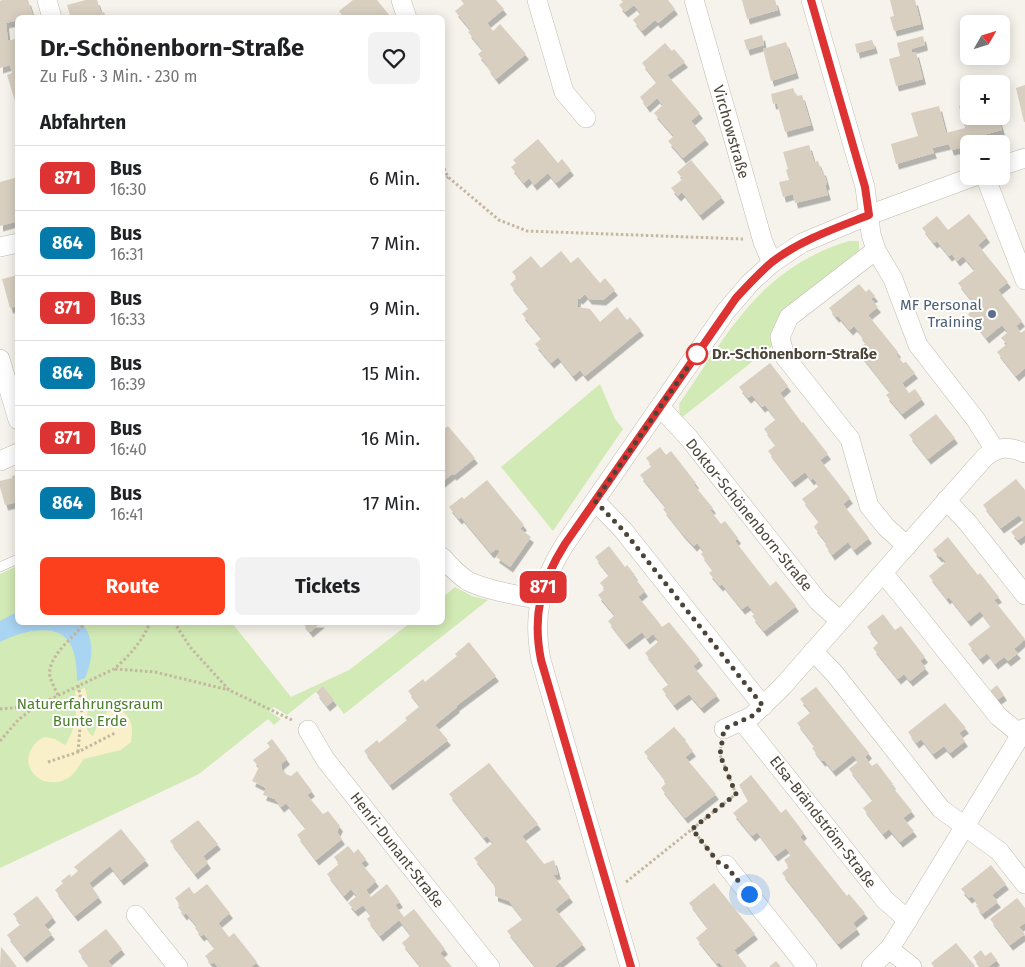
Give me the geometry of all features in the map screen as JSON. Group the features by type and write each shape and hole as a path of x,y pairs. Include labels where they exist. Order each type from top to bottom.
{"street":[{"path":"47,0 51,15"},
{"path":"401,0 406,15"},
{"path":"537,0 564,92 586,118"},
{"name":"Virchowstraße","path":"694,0 763,242 772,263"},
{"path":"811,0 865,187 871,234 876,250 894,279 918,345 976,420 995,450"},
{"path":"1010,163 1025,158"},
{"path":"630,967 541,660 537,636 540,600 546,579 554,562 595,501 731,304 750,283 772,263 802,243 869,215 960,182"},
{"path":"988,185 1025,280"},
{"path":"0,248 15,243"},
{"path":"876,250 789,317 780,337 785,357 850,439 869,506 886,527 907,546"},
{"path":"0,359 15,410"},
{"name":"Doktor-Schönenborn-Straße","path":"660,408 688,437 818,601 840,621"},
{"path":"733,725 752,716 763,706 883,574 977,464 995,450 1007,448 1025,453"},
{"path":"0,460 15,454"},
{"path":"946,500 967,522 1025,594"},
{"path":"595,501 623,530 763,706"},
{"path":"445,560 454,570 472,583 540,600"},
{"path":"871,967 889,949 908,920 1023,731 998,716 883,574"},
{"path":"814,651 835,674 941,809 999,851 1025,884"},
{"name":"Elsa-Brändström-Straße","path":"733,725 885,900 908,920"},
{"name":"Henri-Dunant-Straße","path":"308,730 325,759 490,967"},
{"path":"726,866 807,967"},
{"path":"136,915 178,967"},
{"path":"889,949 912,967"}],"lane":[{"path":"0,567 15,560"}],"path":[{"path":"445,170 448,177 499,220 528,231 738,238 763,242"},
{"path":"58,695 50,676 50,667 54,658 84,625"},
{"path":"0,741 18,720 36,706 114,669 124,661 142,638 148,625"},
{"path":"176,625 190,647 229,690"},
{"path":"114,669 155,672 229,690 268,707 308,730"},
{"path":"78,685 82,704 78,752"},
{"path":"0,709 36,706"},
{"path":"609,894 736,794 720,755 733,725"},
{"path":"48,762 78,752 115,733"},
{"path":"692,829 718,862 726,866"}],"green space":[{"path":"849,241 859,241 859,253 777,342 680,419 679,404 731,328 749,306 769,286 792,268 818,253"},
{"path":"600,384 615,419 623,429 553,531 501,467"},
{"name":"Naturerfahrungsraum Bunte Erde","path":"15,567 15,625 234,625 291,697 349,670 407,625 445,625 445,595 455,587 472,596 488,600 344,714 323,686 287,715 274,707 269,711 281,719 274,725 268,719 199,774 0,868 0,574"}],"sand":[{"path":"85,688 88,706 86,724 90,734 93,736 99,722 108,711 121,711 130,720 131,742 121,750 84,759 72,775 65,780 48,782 42,780 33,773 28,764 29,754 34,745 45,737 55,739 65,745 72,732 75,719 75,691"}],"water":[{"path":"15,613 15,625 83,625 91,643 90,664 85,678 77,681 76,661 73,651 69,642 63,636 46,630 16,635 0,642 0,621"}],"building":[{"path":"28,0 33,15 15,15 15,21 6,23 8,41 15,39 15,101 7,75 12,73 10,65 0,68 0,1"},
{"path":"86,0 97,0 101,13 104,12 105,15 70,15 67,5"},
{"path":"353,0 377,0 389,15 342,15 339,11"},
{"path":"461,0 496,0 504,9 487,23 493,31 500,24 526,54 496,79 478,54 483,50 468,32 471,30 455,11 464,4"},
{"path":"621,0 668,0 675,9 658,23 655,20 642,31 633,20 641,13 634,5 625,12 619,5 623,2"},
{"path":"742,0 775,0 778,10 747,19"},
{"path":"890,0 915,0 921,24 894,31 890,17 894,16"},
{"path":"762,35 764,45 747,50 744,40"},
{"path":"923,36 925,45 911,49 912,53 916,52 923,79 896,86 889,59 900,56 897,43"},
{"path":"872,40 875,48 857,53 855,44"},
{"path":"786,42 796,73 771,81 763,49"},
{"path":"665,43 672,51 674,49 685,62 667,75 700,113 691,121 706,139 683,158 668,141 674,136 654,113 663,105 657,98 647,107 640,97 657,82 642,63"},
{"path":"1025,85 1025,122 1024,122 1016,88"},
{"path":"793,88 796,96 802,95 811,125 785,132 777,103 773,104 771,94"},
{"path":"939,106 946,133 965,128 964,125 1001,125 1002,130 983,135 960,135 960,148 951,150 949,144 932,148 934,153 896,164 891,144 918,136 911,113"},
{"path":"538,139 558,163 562,159 571,170 556,183 548,173 534,185 529,178 524,183 511,167 516,163 513,160"},
{"path":"809,145 814,162 818,161 821,170 823,170 828,195 795,203 793,194 783,197 779,182 789,180 783,152"},
{"path":"691,160 722,197 700,215 682,192 678,196 671,188 683,179 677,172"},
{"path":"15,178 15,222 0,226 0,182"},
{"path":"969,214 987,237 978,245 1008,282 998,290 1022,321 1016,326 1021,333 1025,330 1025,368 1016,376 997,352 1007,344 1001,338 1008,332 1002,325 986,338 968,314 977,307 958,283 975,270 963,256 957,261 952,254 949,256 937,241 934,243 922,228 937,216 948,230"},
{"path":"561,251 571,263 578,257 600,283 605,278 615,290 603,300 589,299 585,294 580,299 578,298 577,307 590,309 600,322 617,307 627,320 630,317 641,330 585,376 580,370 573,376 558,357 551,363 535,344 542,338 522,314 529,308 510,284 517,278 512,272 531,256 541,268"},
{"path":"15,276 15,307 10,308 2,279"},
{"path":"859,284 866,292 869,289 875,296 871,299 878,307 868,315 898,352 896,354 903,363 906,362 915,373 902,383 909,393 915,389 922,399 902,414 886,395 890,392 857,350 866,343 860,333 854,326 850,330 829,308"},
{"path":"770,363 788,386 780,393 828,454 820,460 850,498 843,504 869,538 854,550 848,542 832,555 825,545 827,543 814,527 819,521 802,499 819,486 805,472 792,482 768,451 776,445 764,429 776,419 765,405 762,407 752,395 748,398 739,387"},
{"path":"936,414 955,438 928,459 909,435"},
{"path":"448,426 475,458 454,475 452,474 445,480 445,428"},
{"path":"660,447 666,455 671,451 696,483 694,485 713,508 710,510 721,524 725,521 738,538 735,541 770,586 776,581 796,606 764,631 752,616 755,614 748,605 742,609 722,584 720,586 709,573 713,570 701,554 704,551 697,543 694,546 682,533 663,509 666,507 640,475 652,466 646,458"},
{"path":"15,475 15,503 5,505 0,481 12,478"},
{"path":"1016,479 1025,490 1025,535 1018,540 1011,532 1024,522 1019,515 1001,528 983,505"},
{"path":"487,480 524,525 520,529 531,537 510,567 496,557 500,551 496,549 491,553 461,517 459,519 449,507 462,497 464,499"},
{"path":"948,537 978,575 980,573 999,597 994,600 1025,639 1014,649 1018,653 1008,661 1004,657 995,664 987,653 980,659 968,644 991,626 980,611 968,621 929,576 946,562 933,550"},
{"path":"609,546 625,567 627,565 635,575 633,576 645,591 638,597 662,627 669,622 700,660 693,666 717,695 701,708 689,694 674,705 662,689 669,684 645,653 659,641 653,634 647,639 642,632 626,644 608,621 615,615 598,595 605,589 600,583 609,575 595,557"},
{"path":"883,614 895,630 901,626 925,657 920,661 926,668 910,681 904,674 898,679 873,648 879,642 867,627"},
{"path":"304,625 318,625 310,632"},
{"path":"469,642 496,676 456,706 435,725 448,740 390,785 364,751 377,740 379,743 407,720 405,718 420,706 408,691 423,679 425,682 457,656 455,654"},
{"path":"997,685 1004,695 997,700 990,691"},
{"path":"323,686 334,700 327,706 316,692"},
{"path":"816,687 869,753 865,757 872,766 877,763 893,784 891,785 912,811 903,818 914,831 900,842 889,829 883,834 863,808 873,800 849,769 858,762 853,755 833,771 812,748 815,746 797,723 811,712 800,699"},
{"path":"945,703 966,728 959,733 965,741 950,753 944,746 933,754 921,739 916,743 908,732"},
{"path":"674,727 693,751 685,757 716,794 685,818 661,788 666,783 644,752"},
{"path":"272,739 287,759 281,764 282,769 291,776 297,771 312,791 307,795 323,814 328,811 340,826 337,832 342,839 316,860 297,835 306,828 286,803 281,807 275,799 263,795 266,788 252,781 259,767 253,760 270,747 267,743"},
{"path":"489,763 538,824 522,836 544,864 554,860 558,874 553,875 570,897 555,909 583,944 554,967 536,967 507,931 523,919 509,901 495,896 493,882 474,858 493,843 487,836 484,838 449,794"},
{"path":"751,775 781,813 786,809 804,833 800,837 847,896 849,894 865,913 853,923 857,929 838,944 782,873 789,867 784,860 791,855 786,848 775,856 757,832 752,836 733,813 748,801 739,785"},
{"path":"198,820 218,844 203,856 208,863 195,874 170,841"},
{"path":"121,829 146,860 121,880 110,866 89,883 99,897 75,916 55,890 63,883 61,881 70,874 71,877 78,871 74,867"},
{"path":"348,846 354,853 358,849 366,859 361,863 376,881 366,890 371,897 387,884 400,902 395,905 404,917 414,909 445,949 440,953 452,967 421,967 402,943 411,935 399,920 380,936 367,919 371,915 363,905 355,911 348,903 357,896 351,889 344,896 327,874 339,864 334,857"},
{"path":"991,865 1006,884 992,895 998,902 982,914 972,896 969,898 961,889"},
{"path":"714,883 755,934 734,950 747,967 723,967 719,962 717,964 696,938 708,928 689,903"},
{"path":"207,884 230,913 218,923 229,937 234,933 257,962 251,967 218,967 214,962 211,964 205,956 215,948 204,934 201,936 195,928 197,926 178,907 180,905 175,898 189,887 194,894"},
{"path":"37,896 53,917 44,925 52,934 24,957 7,935 21,924 13,914"},
{"path":"1017,898 1025,908 1025,923 1019,927 1025,934 1010,945 990,919"},
{"path":"106,929 122,949 108,961 113,967 90,967 78,951"},
{"path":"956,943 975,966 934,967 931,963"},
{"path":"1,947 7,954 17,967 0,967"},
{"path":"981,950 985,956 991,952 997,960 988,967 980,967 973,957"},
{"path":"776,961 781,967 769,967"}],"bus line":[{"name":"871","path":"631,967 541,660 537,636 540,600 546,579 565,544 736,298 772,263 787,252 802,243 869,215 865,187 811,0"}],"place":[{"name":"MF Personal Training","path":"992,314"},
{"name":"Dr.-Schönenborn-Straße","path":"697,354"}],"route":[{"path":"697,354 595,501 623,530 763,706 752,716 724,729 720,755 736,794 692,829 718,862 726,866 749,894"}]}
